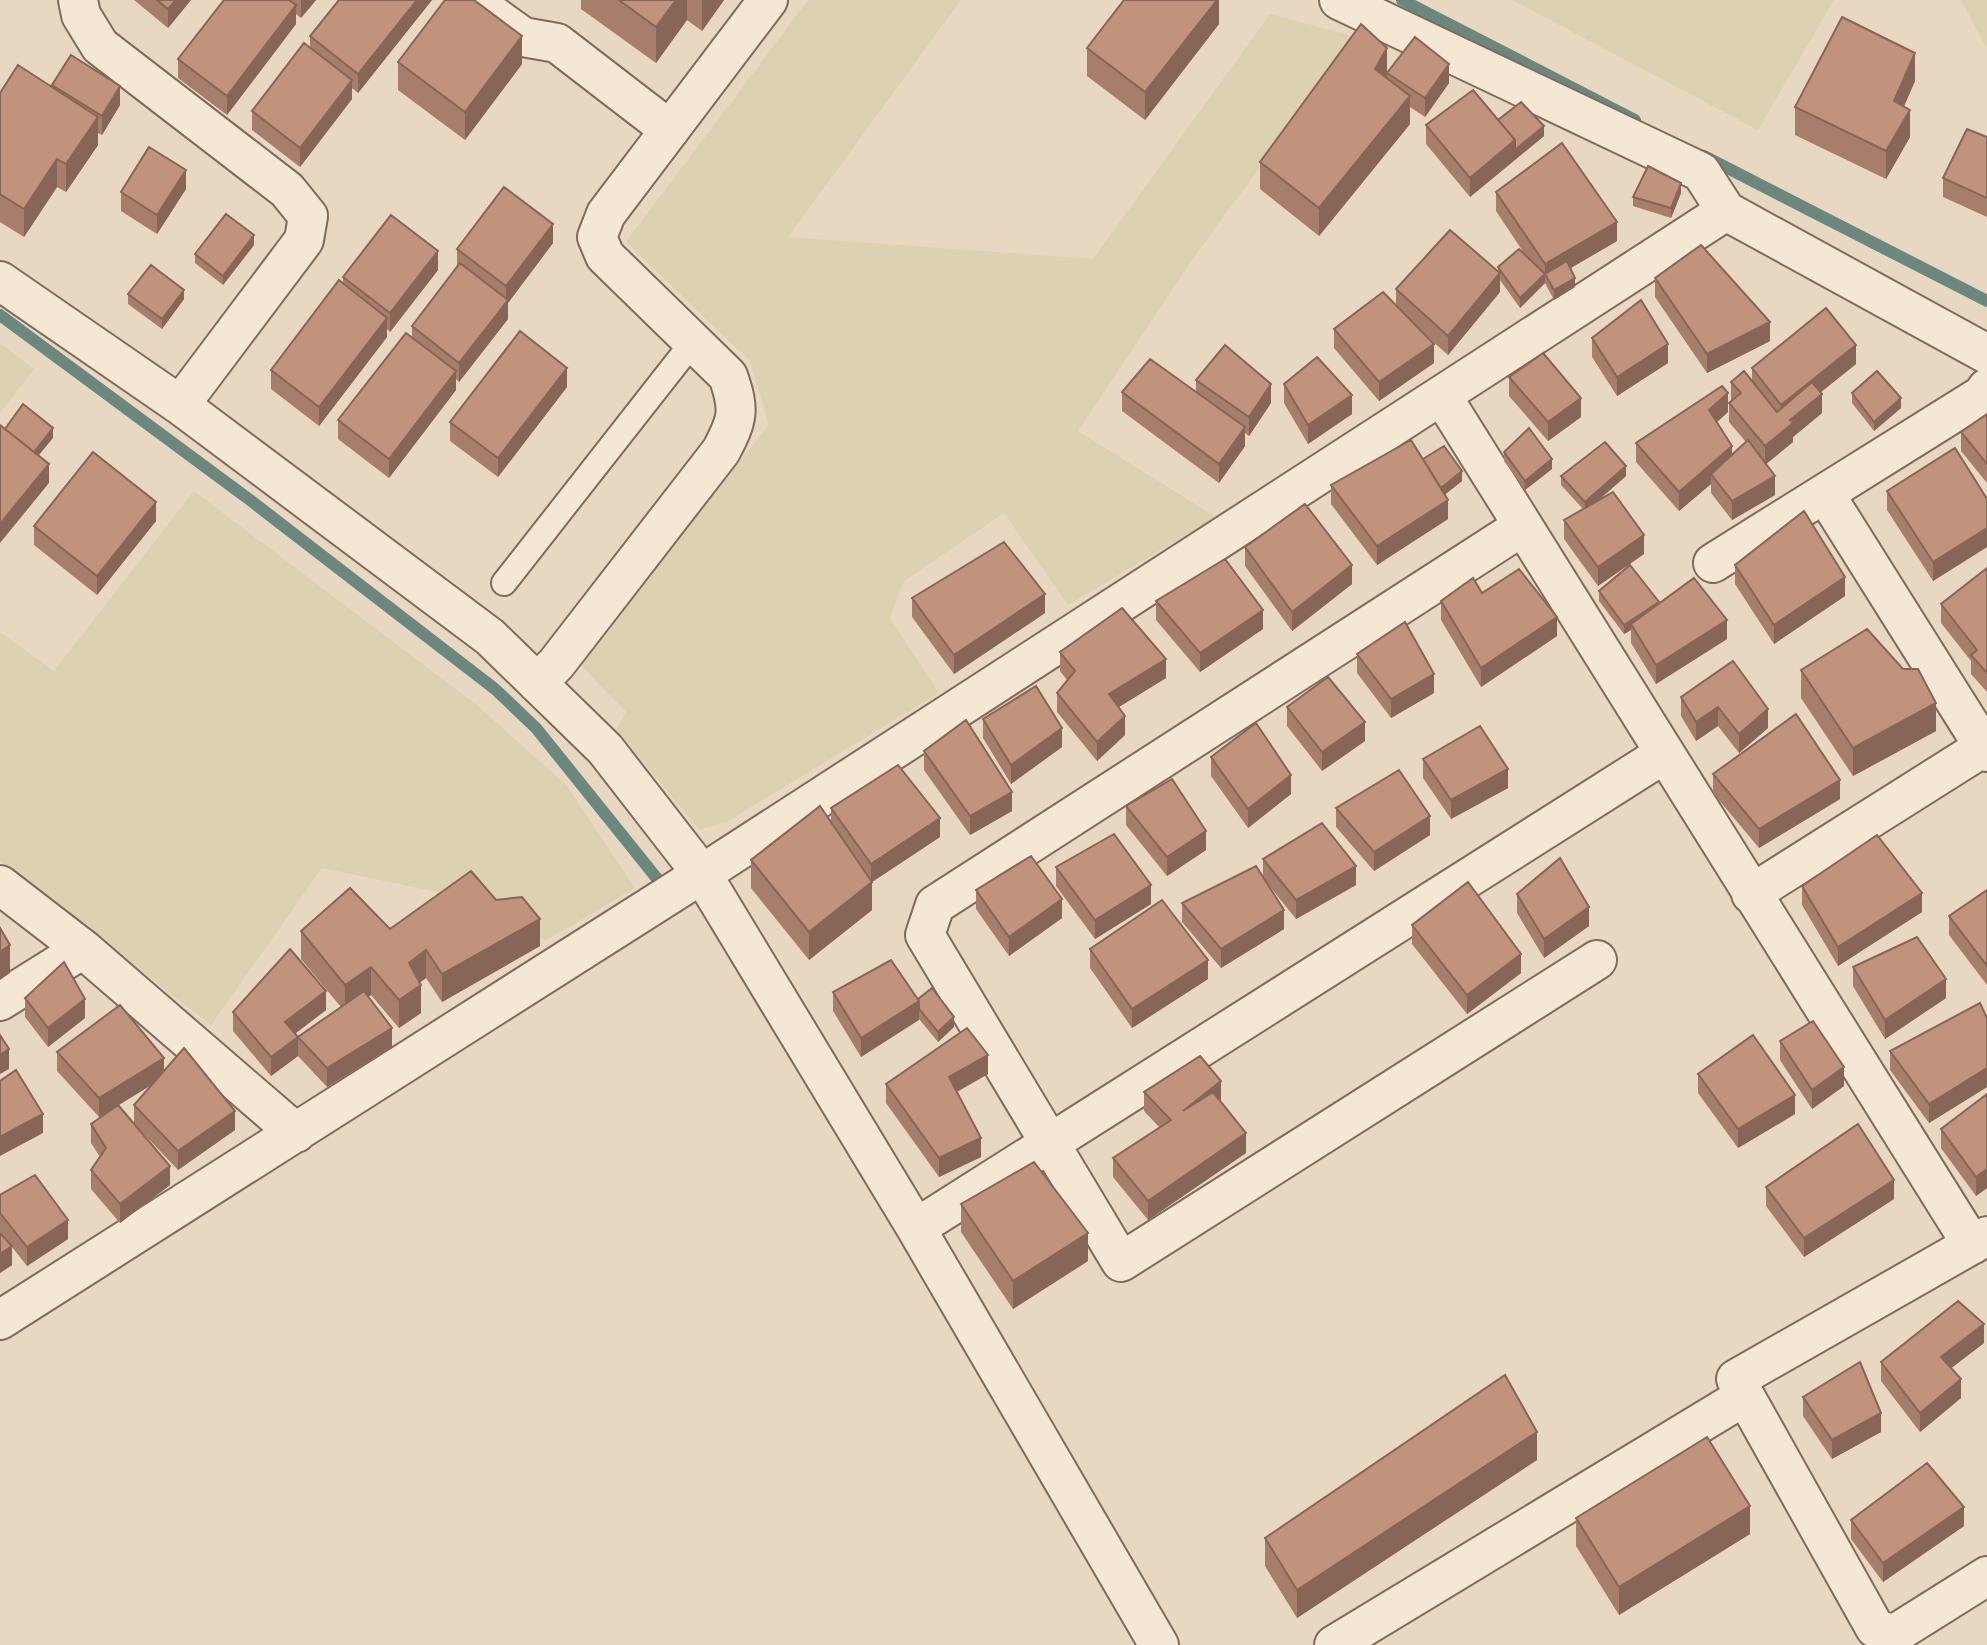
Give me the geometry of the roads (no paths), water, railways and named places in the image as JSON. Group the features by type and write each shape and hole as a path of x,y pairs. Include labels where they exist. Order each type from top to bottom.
{"street":[{"path":"78,0 81,15 100,46 286,190 308,216 304,240 180,405"},
{"path":"472,0 523,37 557,43 670,130"},
{"path":"537,683 556,664 721,451 735,425 737,402 728,376 605,256 597,237 606,214 768,0"},
{"path":"1339,0 1388,11 1701,173 1726,211 1987,354"},
{"path":"0,1320 702,874 1726,211"},
{"path":"0,281 180,405 490,637 605,749 702,874 916,1228 1159,1645"},
{"path":"1713,563 1982,395 1987,388"},
{"path":"1442,396 1751,894 1979,1241 1736,1379 1875,1628 1893,1635 1987,1576"},
{"path":"1751,894 1986,748 1825,494"},
{"path":"1523,526 934,905 925,935 1121,1262 1597,960"},
{"path":"916,1228 1664,754"},
{"path":"0,885 83,949 296,1133"},
{"path":"0,1001 83,949"},
{"path":"1334,1645 1745,1396"}],"lane":[{"path":"504,583 694,342"}],"waterway":[{"path":"1402,0 1635,120"},
{"path":"1704,156 1987,301"},
{"path":"0,315 250,500 495,689 536,728 659,881"}]}
